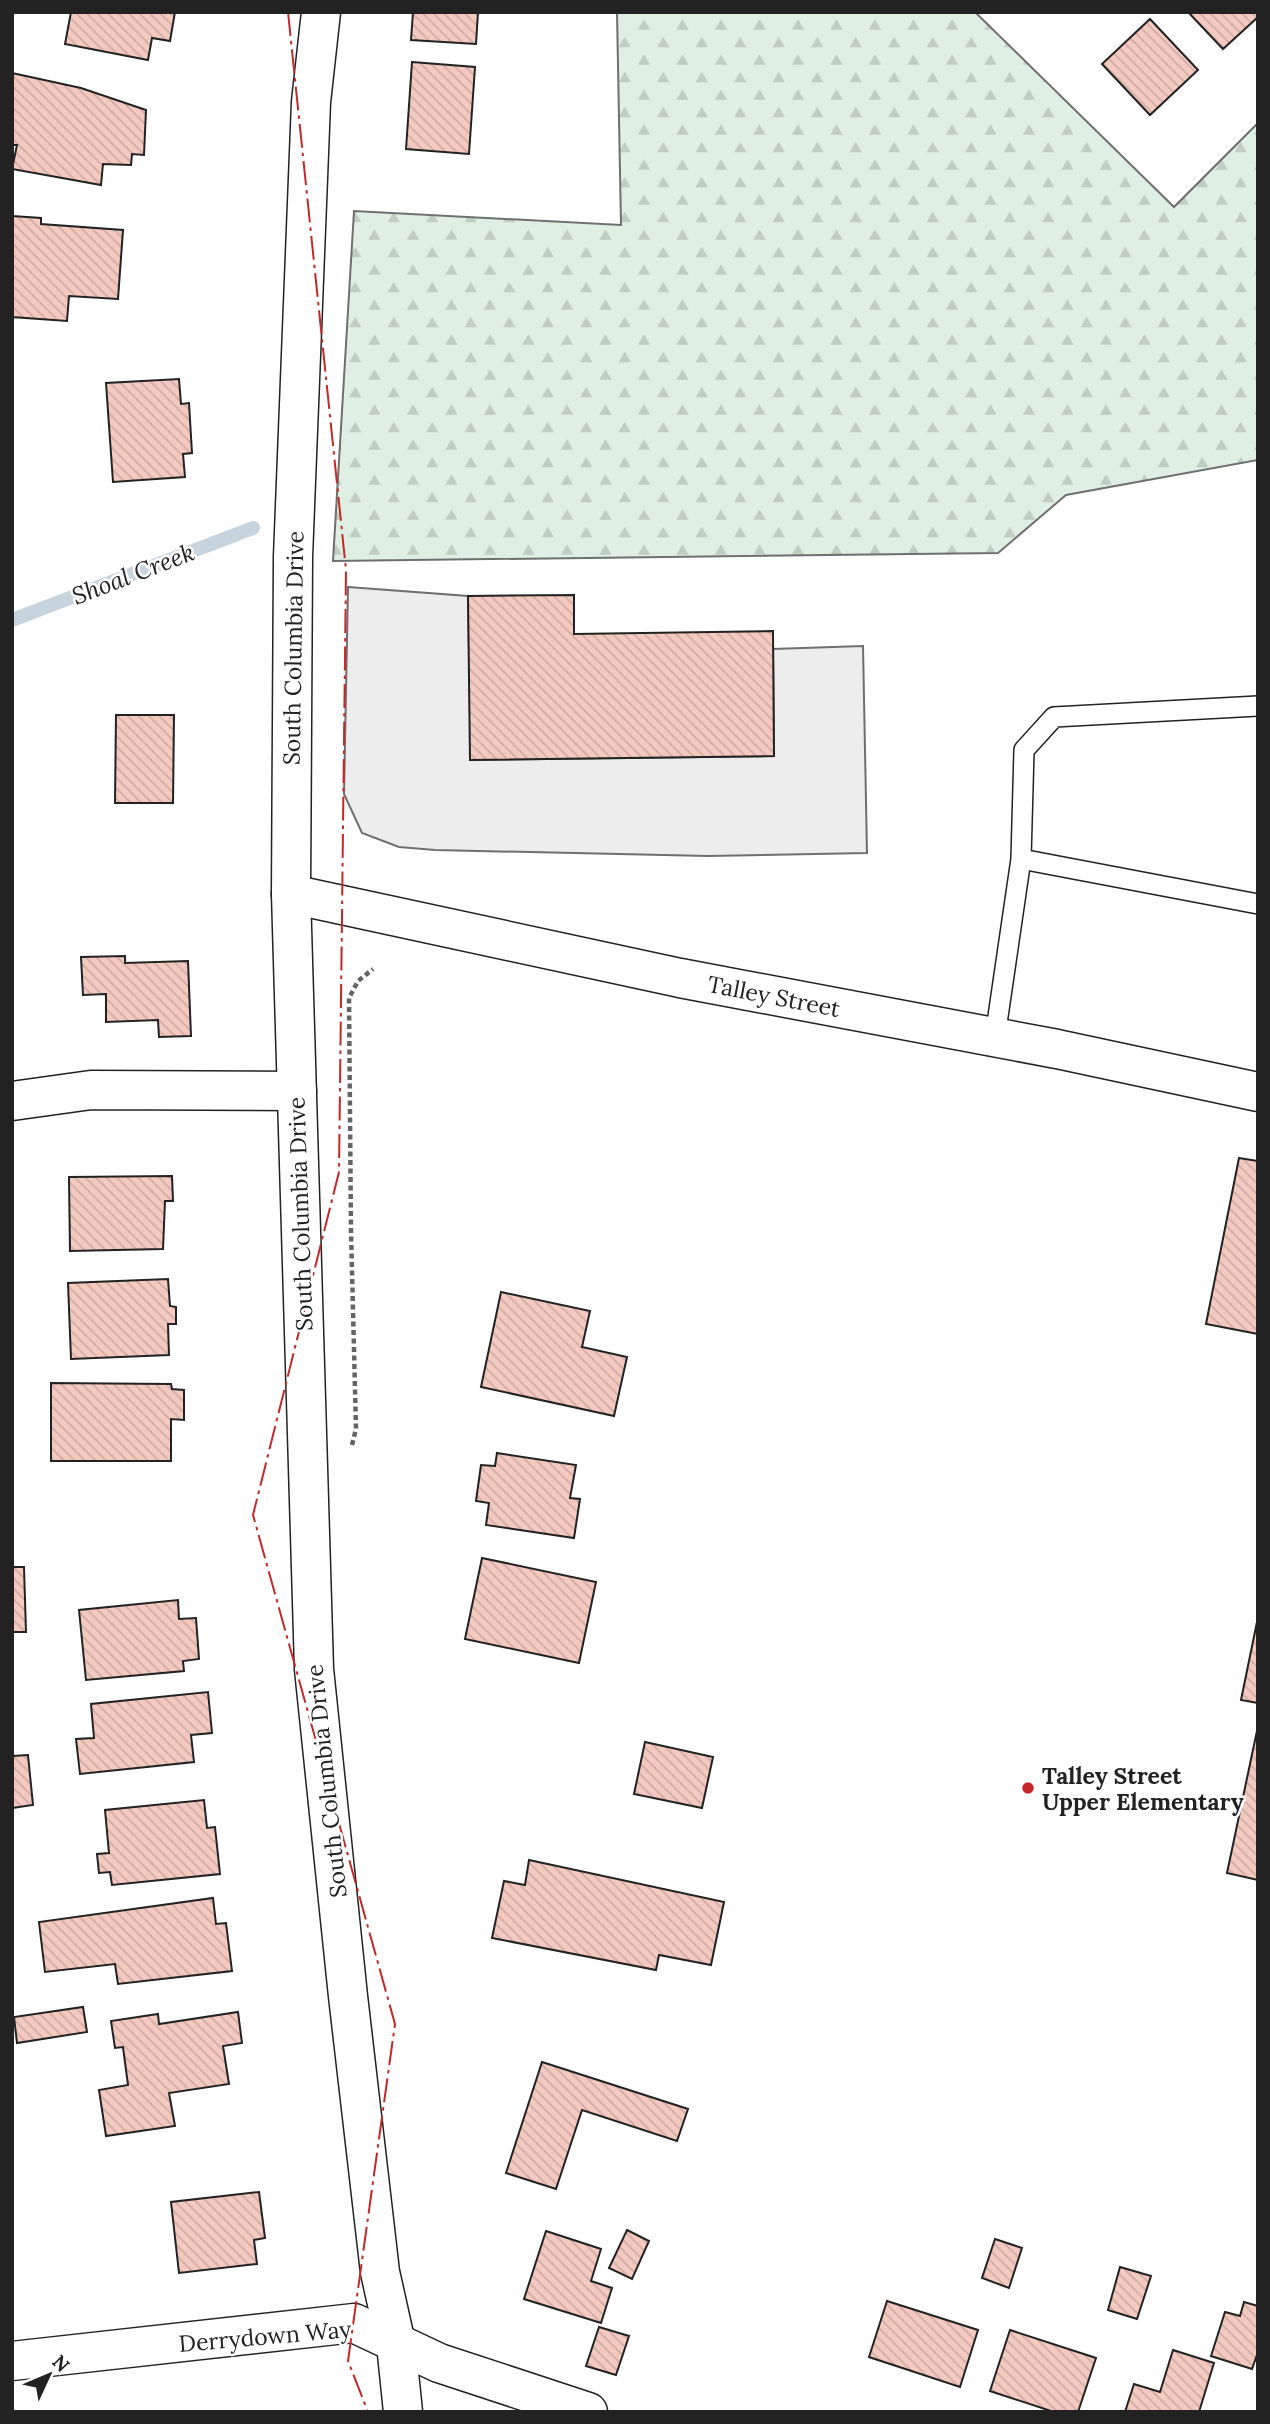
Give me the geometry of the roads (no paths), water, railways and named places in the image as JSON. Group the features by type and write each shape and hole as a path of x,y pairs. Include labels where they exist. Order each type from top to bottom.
{"main road":[{"name":"South Columbia Drive","path":"321,12 311,102 293,557 291,894 314,1670 380,2272 396,2344 403,2412"},
{"name":"Talley Street","path":"291,894 680,978 995,1037 1258,1092"},
{"path":"12,1101 91,1090 297,1091"},
{"name":"Derrydown Way","path":"12,2361 354,2323 439,2363 588,2412"}],"lane":[{"path":"995,1037 1021,859 1024,750 1054,717 1258,706"},
{"path":"1021,859 1258,904"}],"waterway":[{"name":"Shoal Creek","path":"12,620 253,528"}],"place":[{"name":"Talley Street Upper Elementary","path":"1028,1788"}]}
